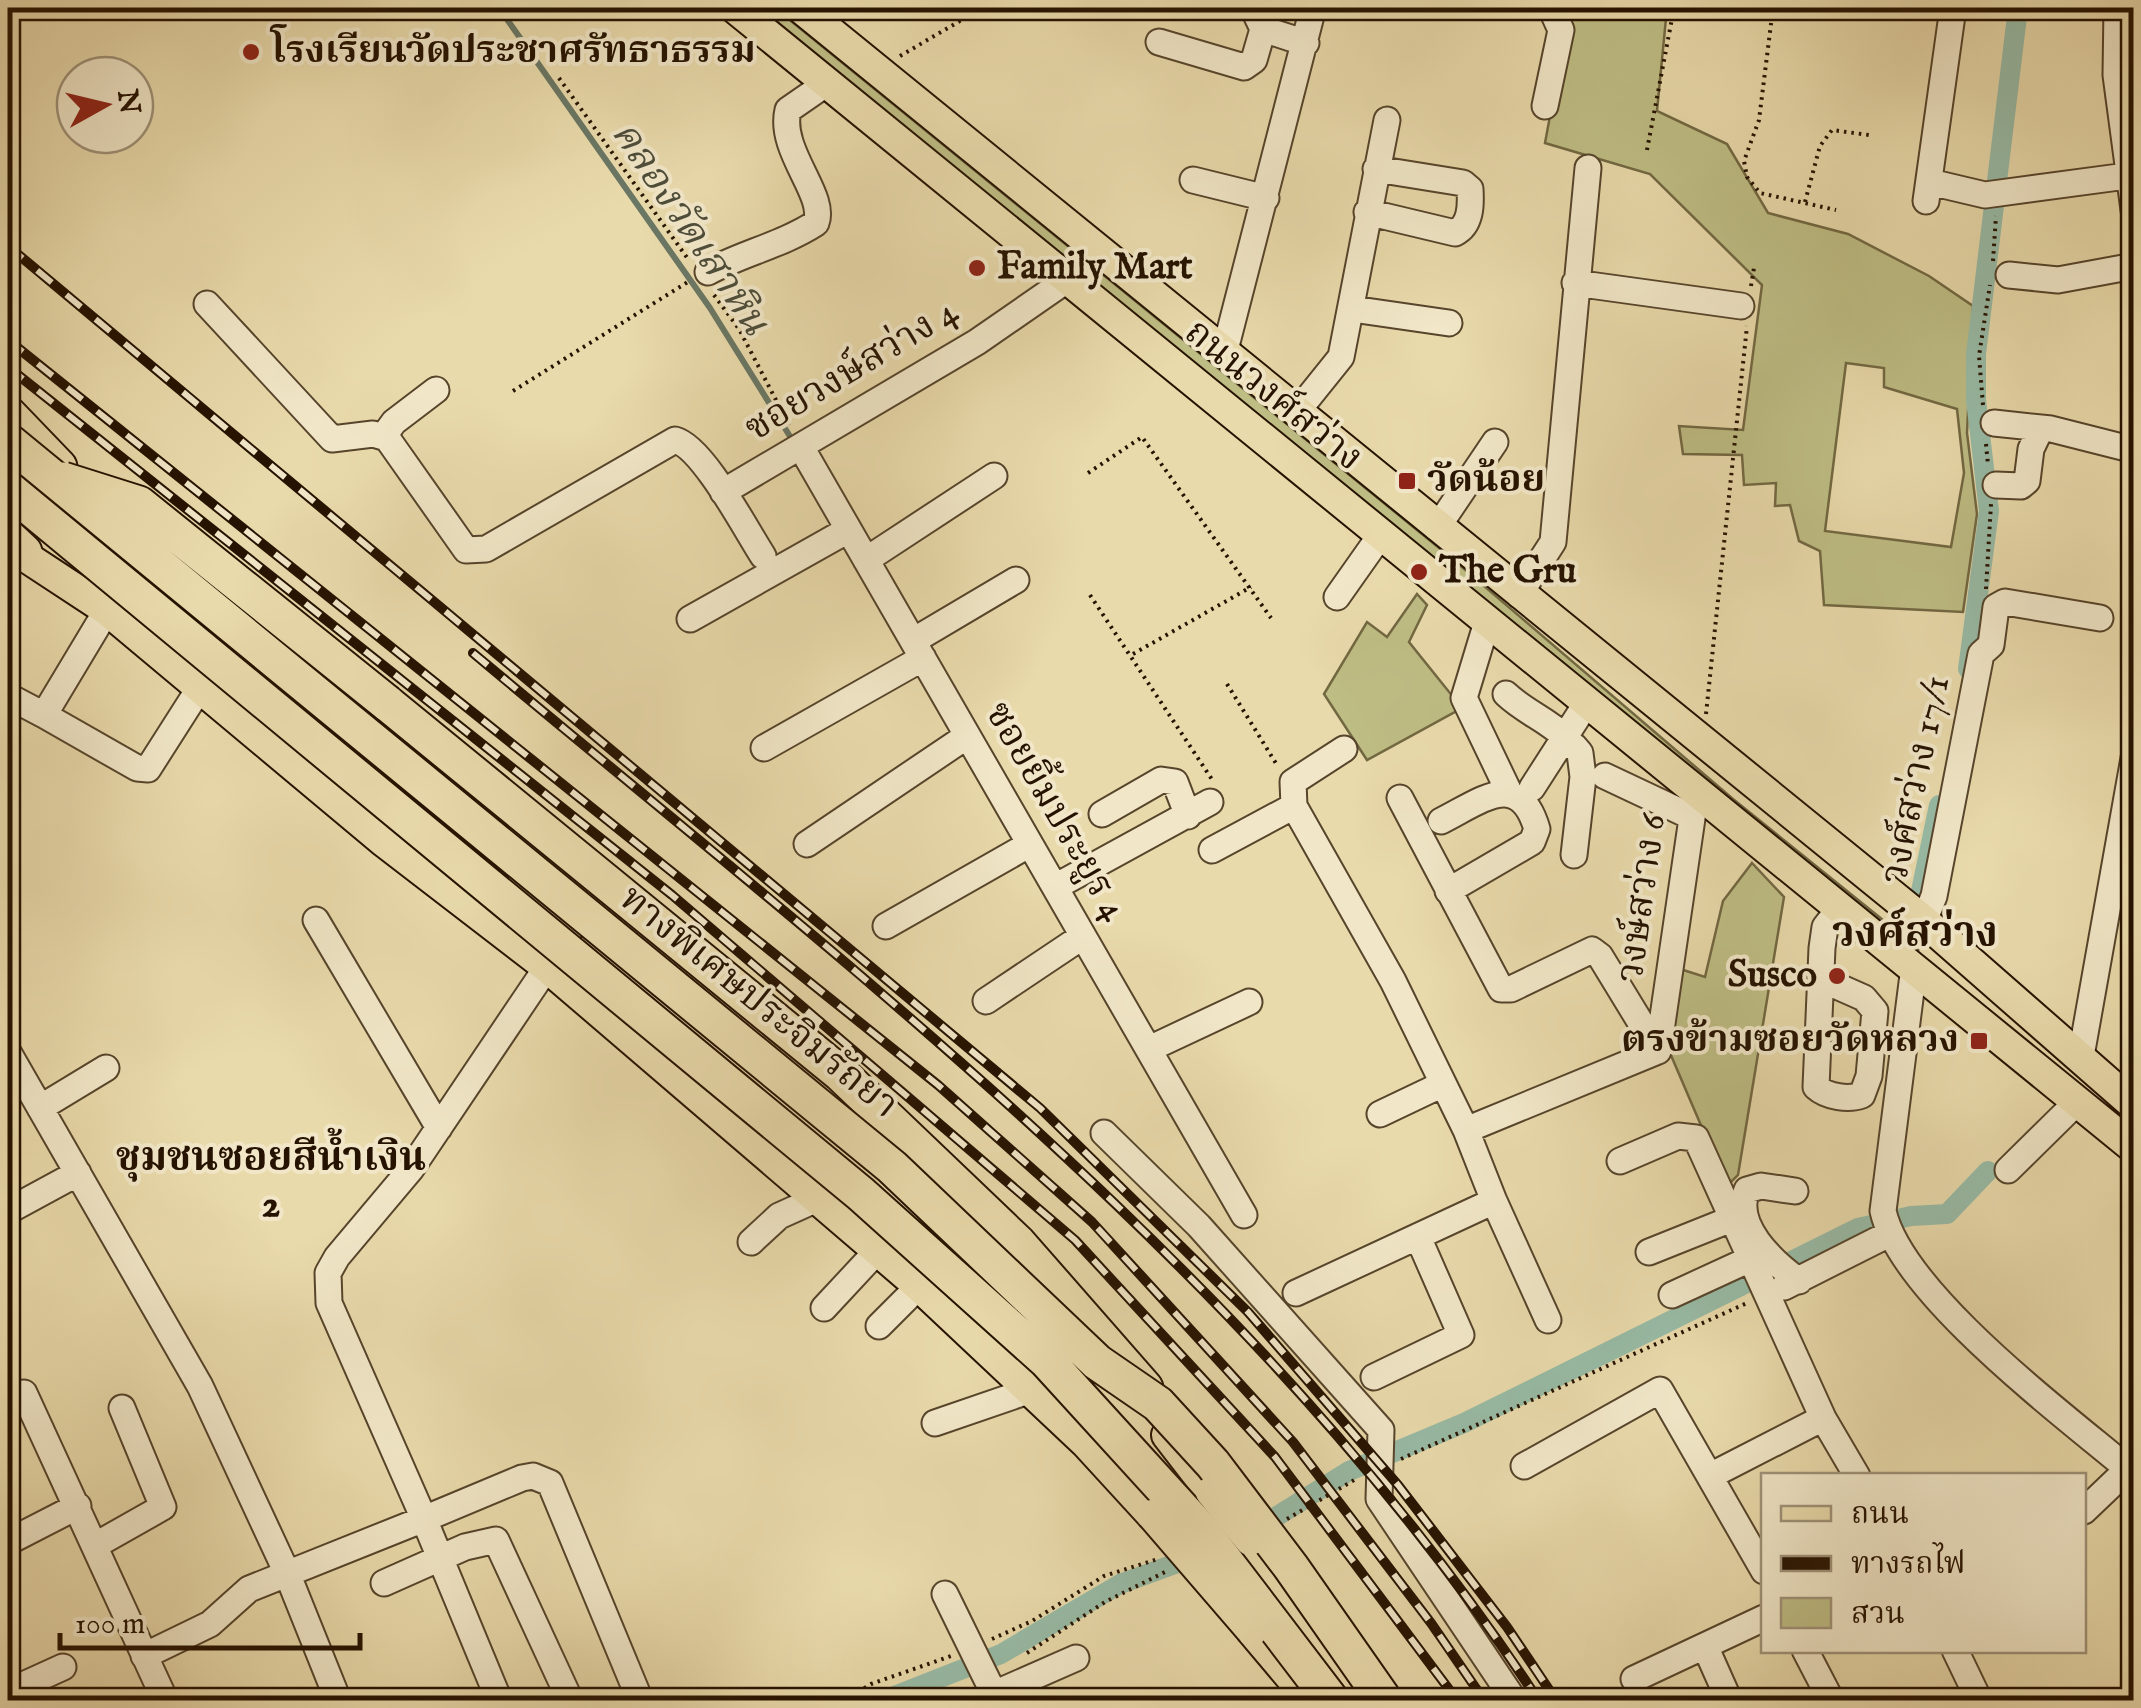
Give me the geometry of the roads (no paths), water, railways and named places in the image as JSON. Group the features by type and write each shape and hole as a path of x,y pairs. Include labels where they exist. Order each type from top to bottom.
{"highway":[{"path":"8,414 281,694"},
{"name":"ทางพิเศษประจิมรัถยา","path":"8,441 892,1168 1097,1362 1158,1404 1213,1464 1384,1700"},
{"path":"8,477 62,479 106,490 138,504 166,524 842,1074 1018,1244 1158,1404"},
{"path":"8,489 860,1194 1046,1361 1202,1531 1330,1700"}],"main road":[{"name":"ถนนวงศ์สว่าง","path":"735,8 1586,704 1694,804 1840,908 2134,1148"},
{"name":"ถนนวงศ์สว่าง","path":"801,8 1924,921 2134,1105"},
{"path":"8,466 281,694 888,1175 1078,1335 1141,1402 1279,1578 1367,1700"},
{"path":"13,545 108,610 382,840 546,967 919,1286 1031,1390 1152,1515 1310,1700"},
{"name":"ถนนวงศ์สว่าง","path":"2085,1060 2134,1090"}],"street":[{"path":"1224,354 1314,8"},
{"path":"1545,106 1561,30 1551,8"},
{"path":"1952,8 1928,192 1996,194 2131,175"},
{"path":"2117,8 2134,210"},
{"path":"1158,42 1244,67 1254,60 1258,18 1306,42"},
{"path":"702,273 739,255 792,238 816,224 818,208 793,159 784,124 788,110 827,83"},
{"path":"1296,413 1341,357 1387,120"},
{"path":"1368,212 1455,233 1468,220 1470,190 1462,183 1376,168"},
{"path":"1519,595 1553,542 1588,168"},
{"path":"1194,180 1266,198"},
{"path":"2010,275 2058,280 2134,266"},
{"name":"ซอยวงษ์สว่าง 4","path":"722,492 977,342 1068,279"},
{"path":"1575,283 1746,310"},
{"path":"208,304 332,439 383,437 394,422 436,390"},
{"path":"1352,308 1448,323"},
{"path":"1994,423 2041,428 2134,450"},
{"path":"1996,485 2021,486 2027,481 2031,449 2041,428"},
{"name":"ซอยวงษ์สว่าง 4","path":"383,437 394,445 466,550 473,552 486,550 668,441 686,445 722,492 762,556"},
{"path":"1437,528 1495,442"},
{"name":"ซอยยิ้มประยูร 4","path":"801,447 1244,1214"},
{"path":"866,560 994,476"},
{"path":"690,619 848,530"},
{"path":"1337,597 1380,536"},
{"path":"764,748 918,649 1016,580"},
{"name":"วงศ์สว่าง 17/1","path":"1924,921 1934,896 1982,654 1990,645 1996,607 2005,602 2100,618"},
{"path":"44,714 108,610"},
{"path":"1448,891 1532,842 1537,829 1521,790 1464,698 1487,622"},
{"path":"8,696 137,768 148,768 200,689"},
{"path":"1506,694 1528,715 1548,721 1563,741 1574,746 1582,768 1574,855"},
{"path":"1441,821 1498,792 1521,790 1563,741 1586,704"},
{"path":"807,844 968,736"},
{"path":"1344,750 1293,782 1294,806 1393,981 1466,1130 1548,1320"},
{"path":"2085,1060 2134,758"},
{"path":"1605,776 1694,804"},
{"path":"1055,887 1204,800 1175,782 1162,780 1102,814"},
{"path":"1400,798 1500,989 1511,989 1592,950 1658,1051 1466,1130"},
{"name":"วงษ์สว่าง 6","path":"1658,1051 1694,804"},
{"path":"1212,850 1294,806"},
{"path":"886,926 1030,844"},
{"path":"1821,979 1825,927 1840,908"},
{"path":"316,920 439,1128"},
{"path":"986,1001 1083,936"},
{"path":"499,1700 329,1302 328,1273 439,1128 546,967"},
{"path":"1914,968 1886,1224 1933,1292 1989,1350 2131,1471 2086,1509"},
{"path":"1148,1049 1249,1002"},
{"path":"8,1052 200,1386 287,1573 338,1700"},
{"path":"40,1108 106,1068"},
{"path":"1380,1114 1443,1084"},
{"path":"2008,1170 2077,1102"},
{"path":"1104,1133 1199,1226 1381,1430 1380,1499 1390,1521 1514,1700"},
{"path":"1620,1161 1678,1136 1696,1138 1734,1218 1770,1275"},
{"path":"8,1211 78,1172"},
{"path":"1795,1190 1761,1186 1747,1190 1742,1201 1823,1418 1854,1473"},
{"path":"751,1242 779,1216 819,1198"},
{"path":"1296,1293 1494,1202"},
{"path":"1649,1252 1734,1218"},
{"path":"1672,1295 1770,1275 1886,1224"},
{"path":"1374,1378 1460,1336 1418,1237"},
{"path":"824,1308 878,1250"},
{"path":"879,1326 919,1286"},
{"path":"935,1424 1031,1390"},
{"path":"1524,1466 1660,1390 1761,1566"},
{"path":"24,1393 165,1700"},
{"path":"96,1545 162,1507 122,1408"},
{"path":"1710,1476 1823,1418"},
{"path":"144,1656 196,1632 230,1601 287,1573 533,1476 550,1483 640,1700"},
{"path":"8,1542 78,1506"},
{"path":"384,1583 488,1539 501,1544 570,1700"},
{"path":"945,1594 992,1690 1076,1658"},
{"path":"1634,1679 1761,1619"},
{"path":"1705,1646 1729,1700"},
{"path":"1807,1653 1831,1700"},
{"path":"1957,1653 1979,1700"},
{"path":"8,1692 63,1667"}],"waterway":[{"name":"คลองวัดเสาหิน","path":"499,8 710,308 791,438"},
{"path":"1968,669 1989,511 1976,400 1976,354 2018,8"},
{"path":"1921,891 1939,805"},
{"path":"1252,1532 1349,1471 1464,1423 1858,1228 1911,1216 1947,1214 1988,1171"},
{"path":"884,1700 1001,1654 1120,1584 1199,1555"}],"railway":[{"path":"8,246 1040,1108 1248,1312 1398,1485 1507,1627 1556,1700"},
{"path":"8,340 938,1085 1092,1222 1293,1442 1431,1623 1484,1700"},
{"path":"8,367 672,895 1075,1240 1275,1457 1457,1700"},
{"path":"473,653 902,1011 1042,1135 1176,1263 1304,1398 1424,1540 1533,1692"}],"place":[{"name":"โรงเรียนวัดประชาศรัทธาธรรม","path":"251,52"},
{"name":"Family Mart","path":"977,268"},
{"name":"วัดน้อย","path":"1407,481"},
{"name":"The Gru","path":"1419,572"},
{"name":"Susco","path":"1837,976"},
{"name":"ตรงข้ามซอยวัดหลวง","path":"1979,1041"}],"district":[{"name":"วงศ์สว่าง","path":"1915,934"},
{"name":"ชุมชนซอยสีน้ำเงิน 2","path":"271,1182"}]}
